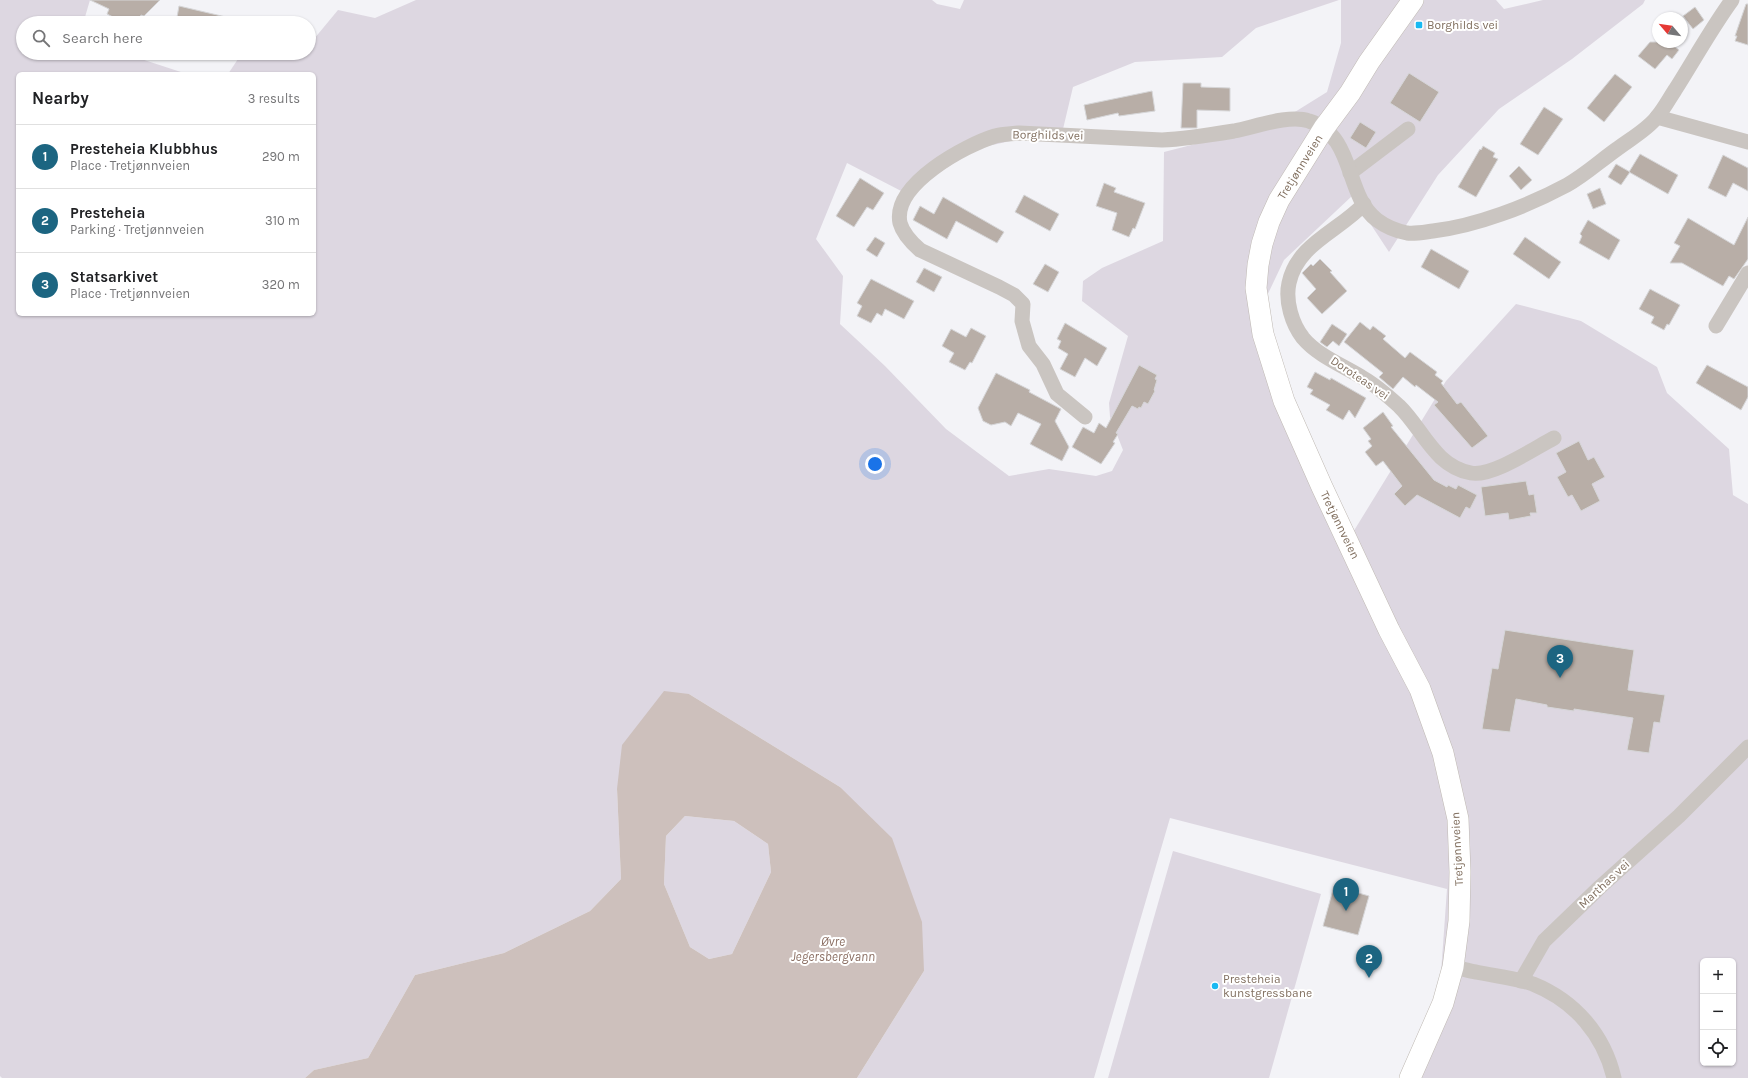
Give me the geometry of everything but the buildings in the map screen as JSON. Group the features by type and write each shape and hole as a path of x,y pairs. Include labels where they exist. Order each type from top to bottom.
{"street":[{"name":"Tretjønnveien","path":"1410,1078 1443,1003 1452,967 1458,921 1460,872 1458,819 1443,753 1420,689 1389,630 1292,422 1263,334 1256,288 1258,264 1269,222 1292,176 1413,0"},
{"name":"Borghilds vei","path":"1085,417 1057,394 1043,364 1029,346 1022,321 1023,304 1014,295 999,287 920,250 909,240 900,223 902,207 906,195 914,185 957,153 976,143 997,136 1019,133 1142,140 1182,140 1236,131 1277,121 1301,119 1310,121 1324,128 1339,144 1347,160 1350,173 1364,204 1376,220 1390,227 1408,233 1446,230 1490,218 1568,185 1631,139 1657,117 1732,0"},
{"path":"1657,117 1748,142"},
{"path":"1350,173 1408,129"},
{"name":"Doroteas vei","path":"1364,204 1346,222 1321,237 1307,250 1300,257 1292,274 1289,284 1289,303 1294,322 1303,338 1323,354 1381,390 1403,410 1444,460 1463,471 1477,473 1491,471 1554,438"},
{"path":"1716,326 1748,273"},
{"name":"Marthas vei","path":"1521,981 1544,941 1600,887 1679,816 1748,747"},
{"path":"1452,967 1521,981 1551,993 1575,1010 1589,1025 1601,1042 1614,1078"}],"shaded area":[{"path":"0,0 90,0 85,16 16,16 16,60 144,60 181,72 16,72 16,316 316,316 316,72 229,72 237,60 316,60 316,37 338,10 375,18 416,0 932,0 937,4 960,9 964,0 1339,0 1256,28 1222,57 1135,62 1073,87 1063,129 975,149 907,194 847,163 816,239 843,276 840,324 885,366 946,429 1009,476 1049,469 1096,476 1112,471 1123,450 1110,417 1109,403 1128,336 1082,301 1083,281 1102,268 1163,241 1164,152 1282,120 1327,92 1341,43 1341,0 1496,0 1504,9 1543,0 1645,0 1643,4 1572,59 1499,109 1438,175 1389,252 1352,196 1284,260 1256,319 1347,542 1446,381 1516,304 1581,321 1657,367 1667,393 1729,449 1733,495 1748,504 1748,1078 1400,1078 1440,987 1447,889 1170,818 1094,1078 857,1078 924,971 840,787 689,694 617,789 621,879 590,911 504,953 415,975 368,1058 314,1070 305,1078 2,1078 0,1076"},
{"path":"685,816 734,821 768,844 771,872 732,954 709,959 690,947 664,884 666,836"},
{"name":"Presteheia kunstgressbane","path":"1173,851 1321,894 1269,1078 1108,1078"}],"water":[{"name":"Øvre Jegersbergvann","path":"664,691 689,694 840,787 892,838 922,922 924,971 857,1078 305,1078 314,1070 368,1058 415,975 504,953 590,911 621,879 617,789 622,745","holes":["685,816 734,821 768,844 771,872 732,954 709,959 690,947 664,884 666,836"]}],"place":[{"name":"Borghilds vei","path":"1419,25"},
{"name":"Statsarkivet","path":"1560,678"},
{"name":"Presteheia Klubbhus","path":"1346,911"},
{"name":"Presteheia","path":"1369,978"},
{"name":"Presteheia kunstgressbane","path":"1215,986"}]}
